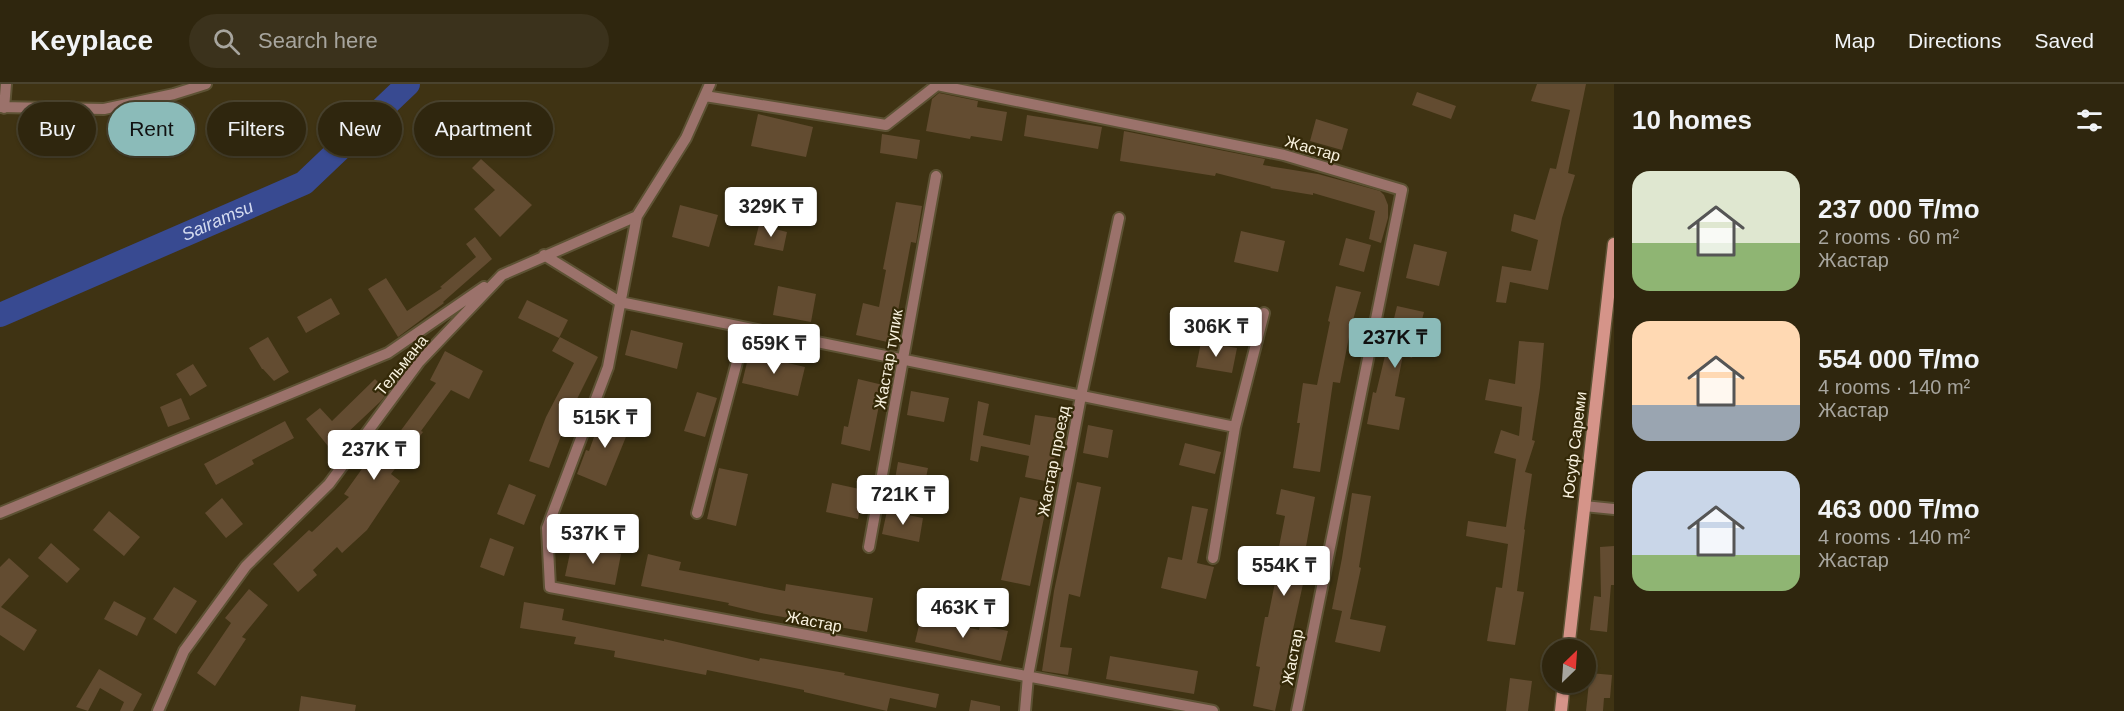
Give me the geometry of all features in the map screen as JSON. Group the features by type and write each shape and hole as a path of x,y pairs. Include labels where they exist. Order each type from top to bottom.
{"main road":[{"name":"Юсуф Сареми","path":"1569,639 1614,243"},
{"path":"1561,711 1563,693"}],"street":[{"path":"6,84 2,107 104,109 174,94 206,84"},
{"path":"620,302 637,216 686,138 710,84"},
{"name":"Жастар","path":"705,96 886,125 937,85 1284,155 1402,190 1297,711"},
{"name":"Жастар тупик","path":"869,547 936,176"},
{"name":"Тельмана","path":"158,711 184,651 246,566 329,484 419,362 502,275 637,216"},
{"name":"Жастар проезд","path":"1025,711 1028,676 1081,396 1119,218"},
{"path":"544,255 620,302 1236,428"},
{"path":"0,513 388,353 502,275"},
{"name":"Жастар","path":"620,302 608,367 547,528 550,587 1213,711"},
{"path":"1213,558 1236,428 1264,313"},
{"path":"697,513 746,328"},
{"path":"1584,506 1614,509"}],"building":[{"path":"1537,84 1586,84 1568,173 1575,175 1562,218 1548,290 1510,282 1506,303 1496,302 1502,266 1531,271 1538,240 1511,231 1514,214 1535,220 1550,168 1556,169 1570,110 1531,101"},
{"path":"1417,92 1456,106 1451,119 1412,105"},
{"path":"939,93 978,101 977,107 1007,112 1002,141 971,136 970,139 926,131 932,99"},
{"path":"758,114 813,127 806,157 751,146"},
{"path":"1027,115 1102,127 1098,149 1024,136"},
{"path":"1316,119 1348,129 1342,150 1310,141"},
{"path":"1124,131 1265,159 1263,165 1318,174 1380,191 1388,205 1388,218 1381,243 1369,239 1375,211 1313,193 1313,195 1270,188 1216,173 1215,176 1120,161"},
{"path":"882,134 920,140 917,159 880,153"},
{"path":"481,159 532,205 500,237 474,209 495,190 472,168"},
{"path":"896,202 922,206 916,243 911,242 892,343 856,335 863,303 879,307 886,270 883,269"},
{"path":"680,205 718,215 709,247 672,237"},
{"path":"759,225 787,232 783,251 754,245"},
{"path":"1241,231 1285,241 1278,272 1234,262"},
{"path":"475,237 492,259 444,303 398,337 368,289 386,278 407,311 442,288 440,287 476,257 466,244"},
{"path":"1346,238 1371,245 1364,272 1339,265"},
{"path":"1414,244 1447,252 1439,286 1406,278"},
{"path":"778,286 816,294 811,322 773,315"},
{"path":"1336,286 1361,292 1351,327 1340,383 1333,382 1320,472 1293,468 1303,383 1317,385"},
{"path":"331,298 340,314 306,333 297,317"},
{"path":"527,300 568,320 559,338 518,318"},
{"path":"1397,306 1424,312 1412,358 1403,355 1395,396 1405,398 1399,430 1367,424 1373,392 1376,393"},
{"path":"631,330 683,343 677,369 625,355"},
{"path":"268,337 289,372 274,381 262,369 249,348"},
{"path":"560,337 598,357 568,417 549,468 529,461 546,417 574,363 552,351"},
{"path":"1519,341 1544,343 1532,440 1535,441 1525,472 1532,474 1517,591 1524,592 1515,645 1487,641 1496,587 1502,588 1508,544 1466,536 1468,521 1506,527 1516,459 1494,453 1501,430 1519,436 1522,407 1485,400 1489,379 1515,384"},
{"path":"1201,342 1237,348 1232,373 1196,367"},
{"path":"445,351 483,371 469,399 451,390 391,474 400,481 367,530 342,553 337,547 313,570 317,575 298,592 273,564 349,497 344,494 369,459 376,464 436,383 430,380"},
{"path":"749,354 805,367 798,396 742,383"},
{"path":"193,364 207,386 190,396 176,374"},
{"path":"375,379 388,392 344,436 346,439 332,451 306,419 320,408 332,421"},
{"path":"858,379 883,385 870,451 841,444 844,426 848,427"},
{"path":"911,391 949,398 944,422 907,415"},
{"path":"697,392 717,398 705,437 684,431"},
{"path":"181,398 190,419 168,427 160,407"},
{"path":"978,401 989,404 983,435 1030,445 1035,415 1062,419 1050,482 1025,477 1029,456 981,446 978,462 970,460"},
{"path":"603,412 632,422 606,486 577,474 586,450 589,451"},
{"path":"285,421 294,438 252,460 254,464 216,485 204,464"},
{"path":"1088,425 1113,430 1108,458 1083,453"},
{"path":"1185,443 1221,452 1215,474 1179,465"},
{"path":"898,462 928,468 922,497 893,491"},
{"path":"719,468 748,474 736,526 707,519"},
{"path":"1077,482 1101,487 1080,597 1069,594 1060,647 1072,648 1068,675 1042,671 1054,591"},
{"path":"832,483 864,490 858,519 826,512"},
{"path":"509,484 536,495 524,525 497,514"},
{"path":"1281,489 1315,497 1301,574 1305,575 1275,711 1253,706 1260,667 1256,666 1265,617 1268,617 1280,558 1277,557 1285,516 1276,514"},
{"path":"1352,493 1371,496 1359,567 1361,568 1350,619 1386,626 1380,652 1335,642 1342,611 1332,609"},
{"path":"1020,497 1047,503 1030,586 1001,580"},
{"path":"222,498 243,524 226,538 205,513"},
{"path":"1192,506 1208,509 1197,563 1214,567 1206,599 1161,588 1168,557 1182,560"},
{"path":"109,511 140,537 124,556 93,530"},
{"path":"887,511 923,518 919,542 882,534"},
{"path":"490,538 514,547 504,576 480,567"},
{"path":"51,543 80,569 67,583 38,558"},
{"path":"572,544 621,554 615,585 565,576"},
{"path":"1614,546 1614,585 1611,585 1607,632 1590,630 1594,596 1601,597 1600,547"},
{"path":"648,554 681,562 679,570 785,591 786,584 873,598 867,632 761,613 728,605 729,603 641,586"},
{"path":"9,558 29,576 1,607 37,630 24,651 0,635 0,567"},
{"path":"174,587 197,601 176,634 153,619"},
{"path":"249,589 268,605 242,637 246,639 215,686 197,673 231,623 225,618"},
{"path":"114,601 146,618 137,636 104,619"},
{"path":"524,602 564,609 562,620 664,641 664,639 759,661 760,658 845,673 844,675 939,694 936,708 890,698 887,711 804,692 804,690 707,670 706,675 614,657 615,651 574,644 576,637 520,628"},
{"path":"921,617 979,630 980,625 1008,631 1001,661 915,642"},
{"path":"1110,656 1198,671 1194,694 1106,679"},
{"path":"99,669 142,694 133,711 120,711 124,702 100,688 88,711 76,707"},
{"path":"1596,674 1612,675 1610,698 1604,698 1603,711 1586,711 1588,693 1596,693"},
{"path":"1510,678 1532,681 1528,711 1506,711"},
{"path":"301,696 356,705 355,711 299,711"},
{"path":"971,700 1000,706 1000,711 969,711"}],"waterway":[{"name":"Sairamsu","path":"0,315 304,183 408,84"}]}
